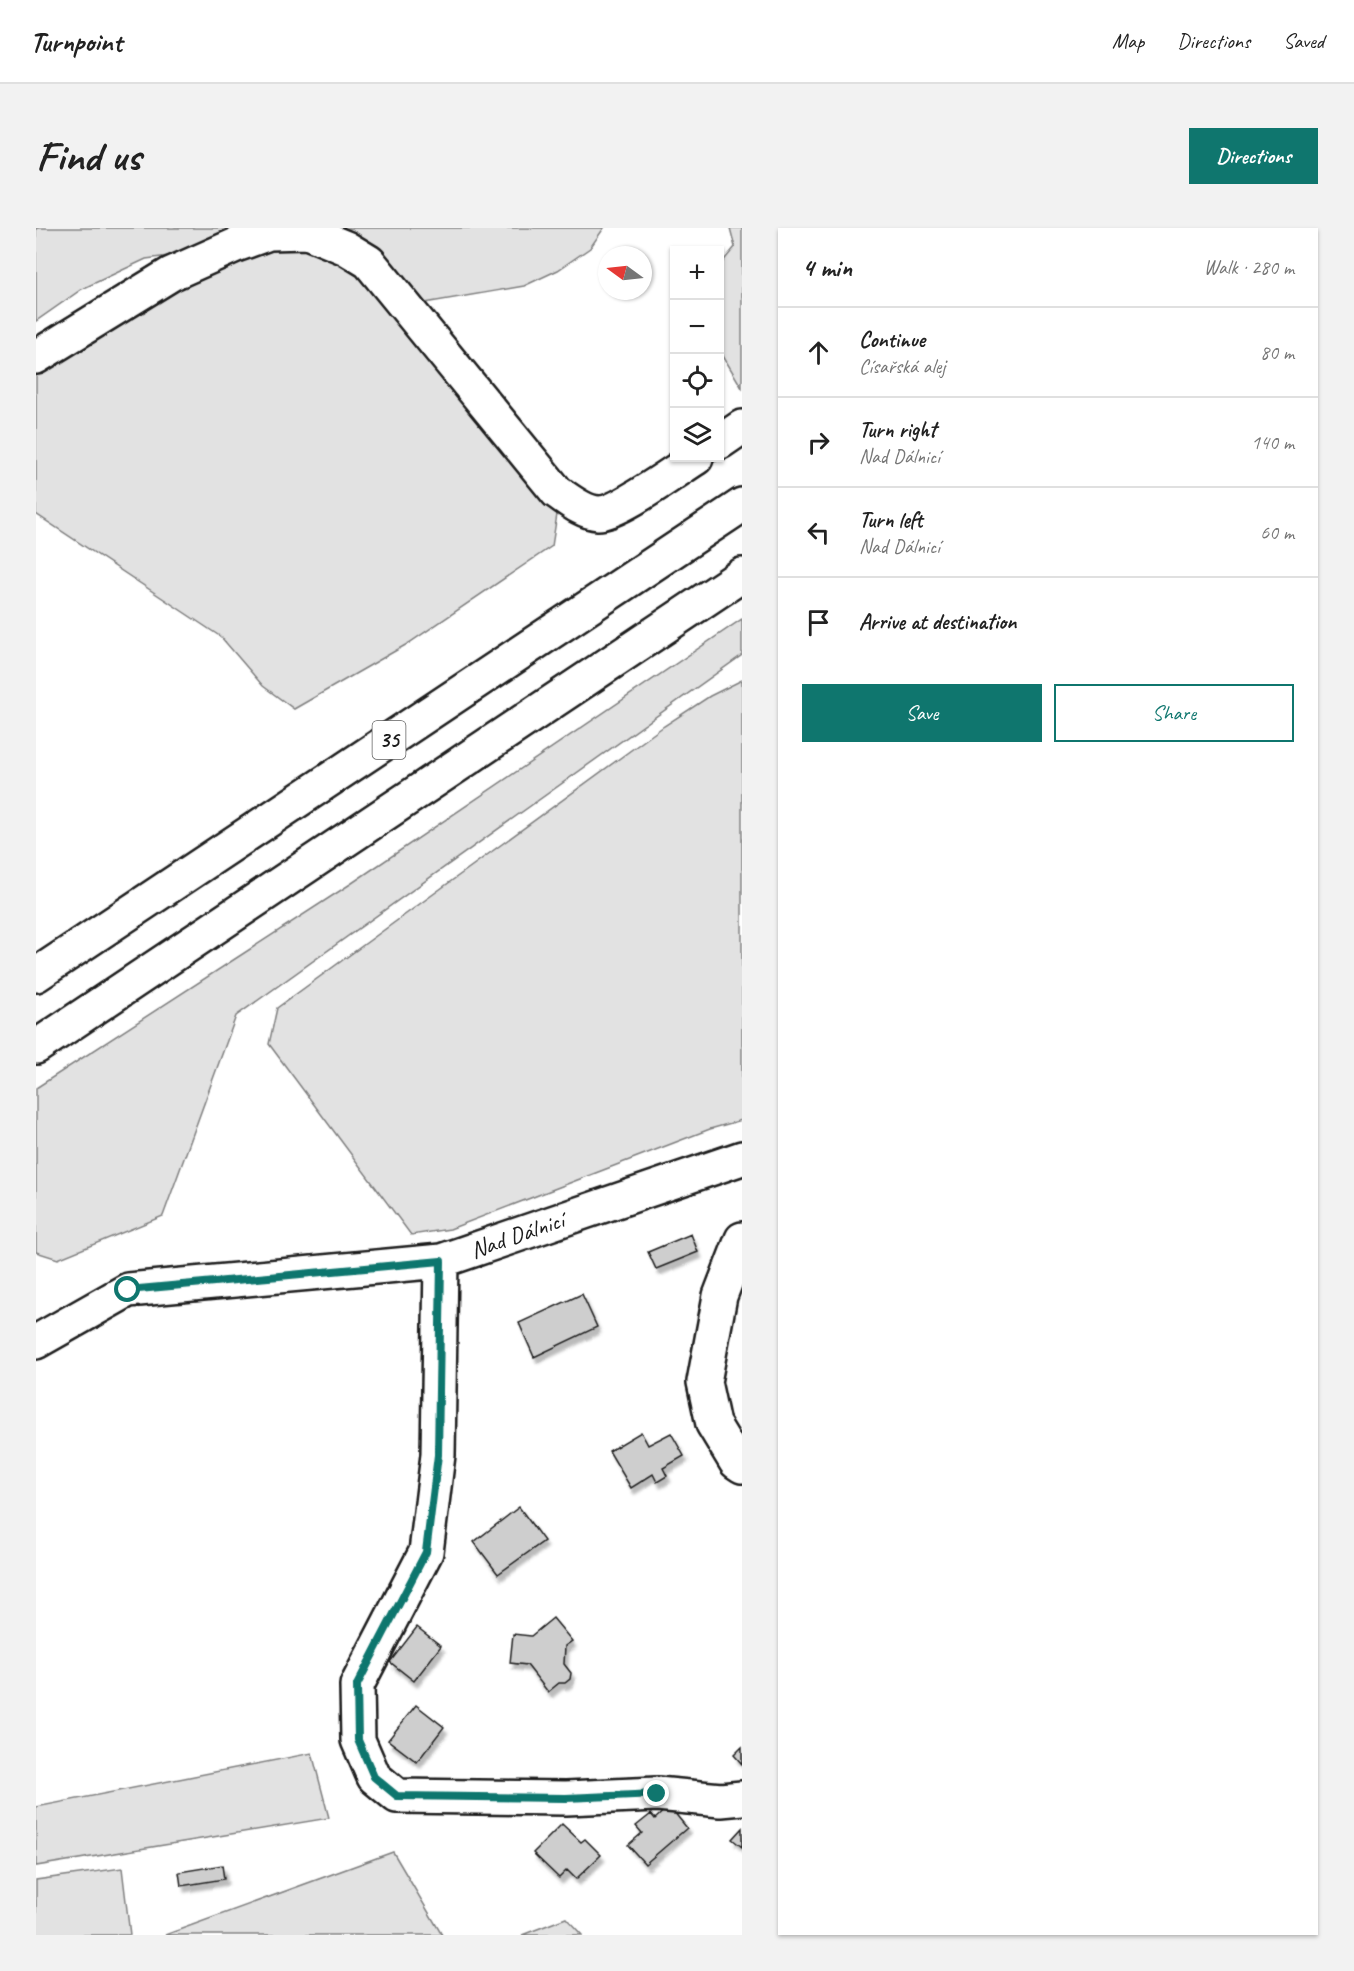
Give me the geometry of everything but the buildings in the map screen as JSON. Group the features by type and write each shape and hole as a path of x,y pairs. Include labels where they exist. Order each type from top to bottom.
{"main road":[{"path":"36,357 171,274 269,233 308,232 346,248 369,262 557,492 581,508 600,514 628,502 690,462"},
{"path":"724,439 742,427"},
{"name":"35","path":"36,975 742,505"},
{"name":"35","path":"36,1047 742,575"},
{"name":"Nad Dálnicí","path":"742,1158 441,1261 438,1455 426,1552 357,1685 358,1740 374,1777 397,1796 566,1798 657,1794 721,1800 742,1798"},
{"path":"742,1239 720,1296 704,1382 713,1424 736,1462 742,1466"},
{"path":"36,1342 128,1290 441,1261"}],"shaded area":[{"path":"36,228 250,228 184,254 146,259 82,289 36,321"},
{"path":"331,228 604,228 590,248 558,270 524,286 419,304"},
{"path":"730,228 742,228 742,388 724,358 724,260 735,247"},
{"path":"301,243 338,258 370,281 558,508 552,546 409,643 294,709 263,686 221,637 36,514 36,372 163,292 242,253"},
{"path":"742,619 742,655 236,1016 163,1216 58,1259 36,1252 36,1088 352,883"},
{"path":"742,680 742,1120 710,1129 450,1229 411,1235 269,1044 277,1008 664,726 710,696"},
{"path":"312,1753 329,1818 36,1866 36,1807"},
{"path":"393,1852 442,1935 165,1935"},
{"path":"122,1868 130,1935 36,1935 36,1880"},
{"path":"566,1918 582,1935 522,1935"}],"route":[{"path":"128,1290 441,1261 438,1455 426,1552 357,1685 358,1740 374,1777 397,1796 566,1798 657,1794"}]}
